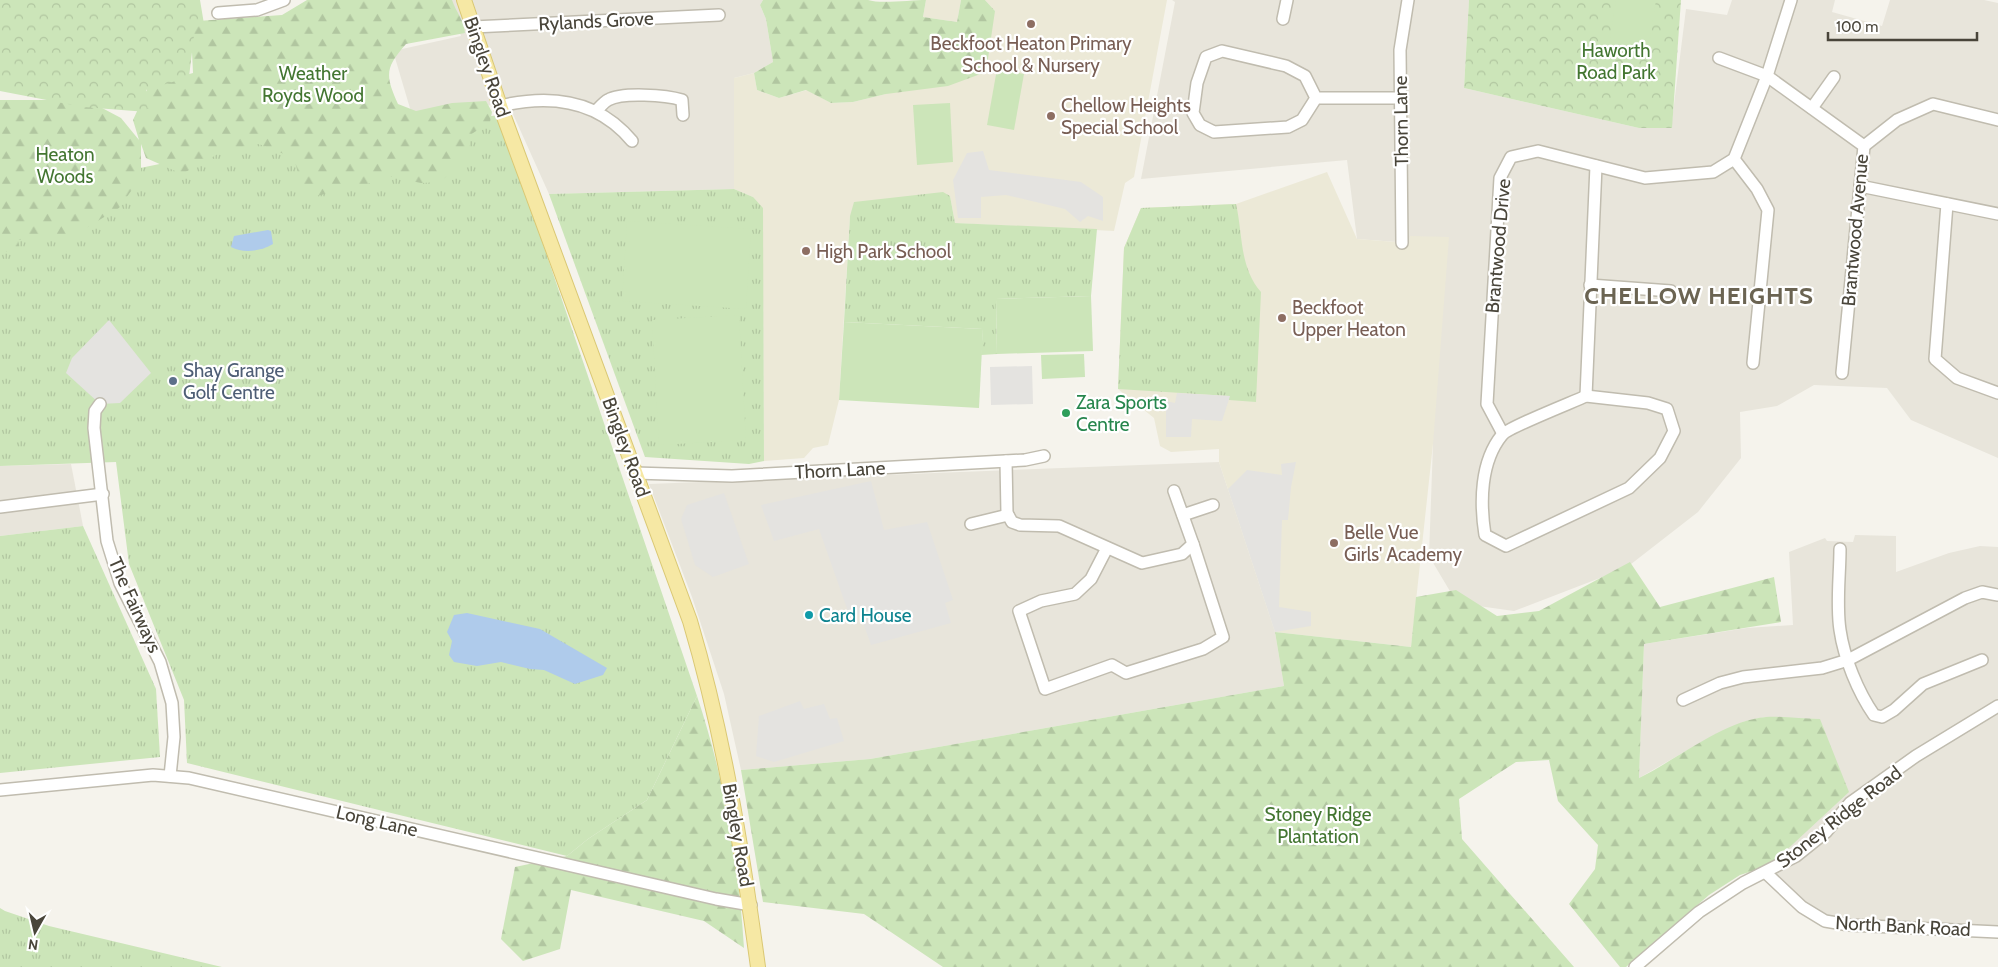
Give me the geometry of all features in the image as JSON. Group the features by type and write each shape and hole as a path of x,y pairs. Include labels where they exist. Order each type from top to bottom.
{"main road":[{"name":"Bingley Road","path":"464,0 500,106 690,622 710,688 751,905 758,967"}],"street":[{"path":"218,13 257,10 284,0"},
{"path":"1283,19 1288,0"},
{"name":"Thorn Lane","path":"1402,243 1400,50 1408,0"},
{"path":"1753,363 1768,210 1757,189 1734,159 1767,76 1791,0"},
{"name":"Rylands Grove","path":"474,26 718,15"},
{"path":"1222,51 1286,66 1305,76 1316,98 1302,120 1288,127 1214,132 1200,125 1193,113 1197,83 1206,58 1222,51"},
{"name":"Brantwood Avenue","path":"1719,58 1767,76 1864,146 1842,373"},
{"path":"1812,108 1834,77"},
{"path":"596,111 607,100 620,97 650,96 682,100 682,115"},
{"path":"1316,98 1400,98"},
{"path":"500,106 524,100 543,100 572,104 596,111 621,128 632,141"},
{"path":"1864,146 1897,120 1933,104 1998,120"},
{"name":"Brantwood Drive","path":"1503,434 1487,404 1500,178 1511,157 1538,151 1645,178 1713,172 1734,159"},
{"path":"1586,396 1596,166"},
{"path":"1860,186 1998,214"},
{"path":"1947,204 1936,358 1957,378 1998,393"},
{"path":"1590,285 1671,291"},
{"path":"1586,396 1648,403 1667,410 1674,430 1660,458 1629,488 1506,546 1485,535 1482,515 1486,465 1503,434 1586,396"},
{"name":"The Fairways","path":"100,404 95,411 94,428 107,541 120,583 160,662 172,703 174,737 170,776"},
{"name":"Thorn Lane","path":"635,473 732,476 1006,461 1044,456"},
{"path":"1006,461 1008,515 1012,522 1020,525 1059,526 1142,563 1182,554 1193,544"},
{"path":"1106,548 1091,578 1076,594 1041,601 1019,611 1045,689 1112,665 1126,673 1203,649 1222,637 1174,491"},
{"path":"0,507 103,494"},
{"path":"1183,516 1213,505"},
{"path":"971,524 1008,515"},
{"path":"1840,549 1840,630 1848,660 1866,702 1874,715 1882,717 1894,710 1923,684 1982,660"},
{"path":"1683,700 1720,683 1743,677 1822,668 1848,660 1965,598 1982,592 1998,595"},
{"name":"Stoney Ridge Road","path":"1635,967 1699,912 1743,883 1766,873 1796,856 1826,832 1850,803 1916,756 1998,706"},
{"name":"Long Lane","path":"0,790 153,775 189,778 725,901 751,905"},
{"name":"North Bank Road","path":"1766,873 1802,907 1825,921 1849,925 1998,932"}],"shaded area":[{"path":"449,0 763,0 760,5 766,19 773,62 754,73 734,78 734,189 549,194 508,103 412,115 393,51 461,36"},
{"name":"Beckfoot Heaton Primary School & Nursery","path":"926,0 961,0 957,22 923,17"},
{"path":"985,0 1167,0 1134,177 1125,183 1114,231 955,223 950,196 850,216 839,400 828,445 813,448 804,458 764,461 763,286 753,197 734,189 734,78 754,73 757,90 779,98 807,90 831,103 853,102 886,94 995,11"},
{"path":"1172,0 1469,0 1464,88 1639,128 1671,128 1686,9 1727,15 1732,0 1835,0 1832,12 1882,26 1890,0 1984,0 1998,3 1998,458 1911,420 1887,388 1814,385 1777,406 1740,412 1741,458 1698,512 1626,568 1514,611 1457,603 1429,556 1433,444 1410,237 1410,243 1357,239 1347,160 1141,179 1175,2"},
{"path":"983,151 989,170 1081,182 1103,197 1103,221 1088,216 1080,222 1065,209 1006,195 981,197 981,218 958,218 953,180 967,153"},
{"name":"Beckfoot Upper Heaton","path":"1327,172 1357,239 1409,243 1410,236 1449,237 1433,444 1411,647 1275,632 1219,462 1219,449 1171,452 1160,446 1154,418 1118,389 1124,248 1141,208 1236,204"},
{"path":"109,320 151,373 120,403 100,404 66,373 72,358"},
{"path":"1032,366 1033,404 991,405 990,367"},
{"path":"1177,393 1230,396 1222,421 1192,419 1191,437 1166,437 1166,401 1175,403"},
{"path":"1219,462 1275,632 1284,686 870,759 741,770 724,694 692,597 649,484"},
{"path":"1296,462 1291,487 1288,520 1282,520 1279,607 1311,612 1311,626 1275,632 1228,489 1247,470 1282,475 1281,464"},
{"path":"71,464 83,526 0,536 0,466"},
{"path":"871,481 884,530 927,522 953,600 945,603 951,623 871,645 860,614 850,617 819,529 774,541 761,505"},
{"path":"724,493 749,564 713,577 695,565 681,519 687,505"},
{"path":"1855,535 1896,536 1896,572 1949,553 1980,546 1998,547 1998,937 1838,928 1756,870 1819,719 1765,717 1743,722 1698,744 1639,778 1644,644 1747,628 1793,625 1789,552 1825,538 1827,541 1853,542"},
{"path":"800,701 804,709 824,704 830,719 837,718 844,741 774,762 756,756 759,716"}],"green space":[{"path":"0,0 200,0 204,24 195,27 189,77 146,90 147,112 83,107 0,91"},
{"name":"Weather Royds Wood","path":"307,0 452,0 465,33 406,44 394,59 389,72 389,79 398,104 416,111 452,103 486,101 492,112 490,122 470,135 469,151 441,182 421,183 387,176 365,185 312,197 302,188 294,158 259,144 225,150 182,174 146,158 141,144 141,177 119,208 73,236 18,240 20,253 0,251 0,100 87,100 121,118 139,140 133,120 149,85 193,73 191,32 198,21 282,15"},
{"path":"763,0 868,0 888,2 926,0 923,17 957,22 961,0 985,0 995,11 986,72 948,86 886,94 853,102 831,103 806,90 779,98 757,90 754,73 773,62 766,19 760,5"},
{"name":"Haworth Road Park","path":"1469,0 1681,0 1672,128 1639,128 1464,88"},
{"path":"1616,0 1656,0 1648,52 1609,45"},
{"path":"997,69 1024,74 1014,130 987,125"},
{"path":"950,103 953,162 917,165 913,105"},
{"path":"499,115 697,696 647,800 588,839 567,856 187,763 184,700 129,564 116,462 0,466 0,228 63,184 174,161 260,138 278,145"},
{"path":"734,189 753,197 763,208 764,461 749,464 645,457 549,194"},
{"path":"943,192 950,196 955,223 1097,229 1091,296 996,299 997,354 981,355 983,329 844,322 850,216 854,202"},
{"path":"1236,204 1245,261 1254,282 1261,292 1256,402 1229,400 1229,396 1118,389 1124,248 1141,208"},
{"path":"627,221 751,229 746,309 622,301"},
{"path":"1091,296 1093,351 997,354 996,299"},
{"path":"739,315 746,440 659,445 652,320"},
{"path":"844,322 983,329 979,408 839,400"},
{"path":"1084,354 1085,377 1042,379 1041,355"},
{"path":"83,526 156,689 160,757 0,773 0,536"},
{"name":"Stoney Ridge Plantation","path":"1630,562 1660,607 1774,577 1781,622 1644,644 1639,778 1734,725 1766,717 1820,719 1849,792 1778,858 1756,870 1740,875 1709,895 1626,967 1620,967 1569,904 1595,869 1598,845 1558,801 1549,760 1516,762 1459,799 1462,839 1574,967 943,967 864,914 763,902 741,770 870,759 1284,686 1275,632 1411,647 1416,597 1456,590 1497,616 1539,611"},
{"path":"697,696 715,758 729,820 742,916 744,948 704,921 571,890 560,949 523,961 501,939 515,867 567,856 588,839 647,800"},
{"path":"0,908 49,926 222,967 0,967"}],"water":[{"path":"271,231 273,244 258,250 247,251 231,247 234,236"},
{"path":"467,613 540,629 607,668 603,675 575,684 544,670 530,669 501,662 477,666 454,662 449,655 452,641 447,632 454,615"}],"place":[{"name":"Beckfoot Heaton Primary School & Nursery","path":"1031,24"},
{"name":"Chellow Heights Special School","path":"1051,116"},
{"name":"High Park School","path":"806,251"},
{"name":"Beckfoot Upper Heaton","path":"1282,318"},
{"name":"Shay Grange Golf Centre","path":"173,381"},
{"name":"Zara Sports Centre","path":"1066,413"},
{"name":"Belle Vue Girls' Academy","path":"1334,543"},
{"name":"Card House","path":"809,615"}],"district":[{"name":"CHELLOW HEIGHTS","path":"1699,295"}],"park label":[{"name":"Heaton Woods","path":"65,165"}]}
